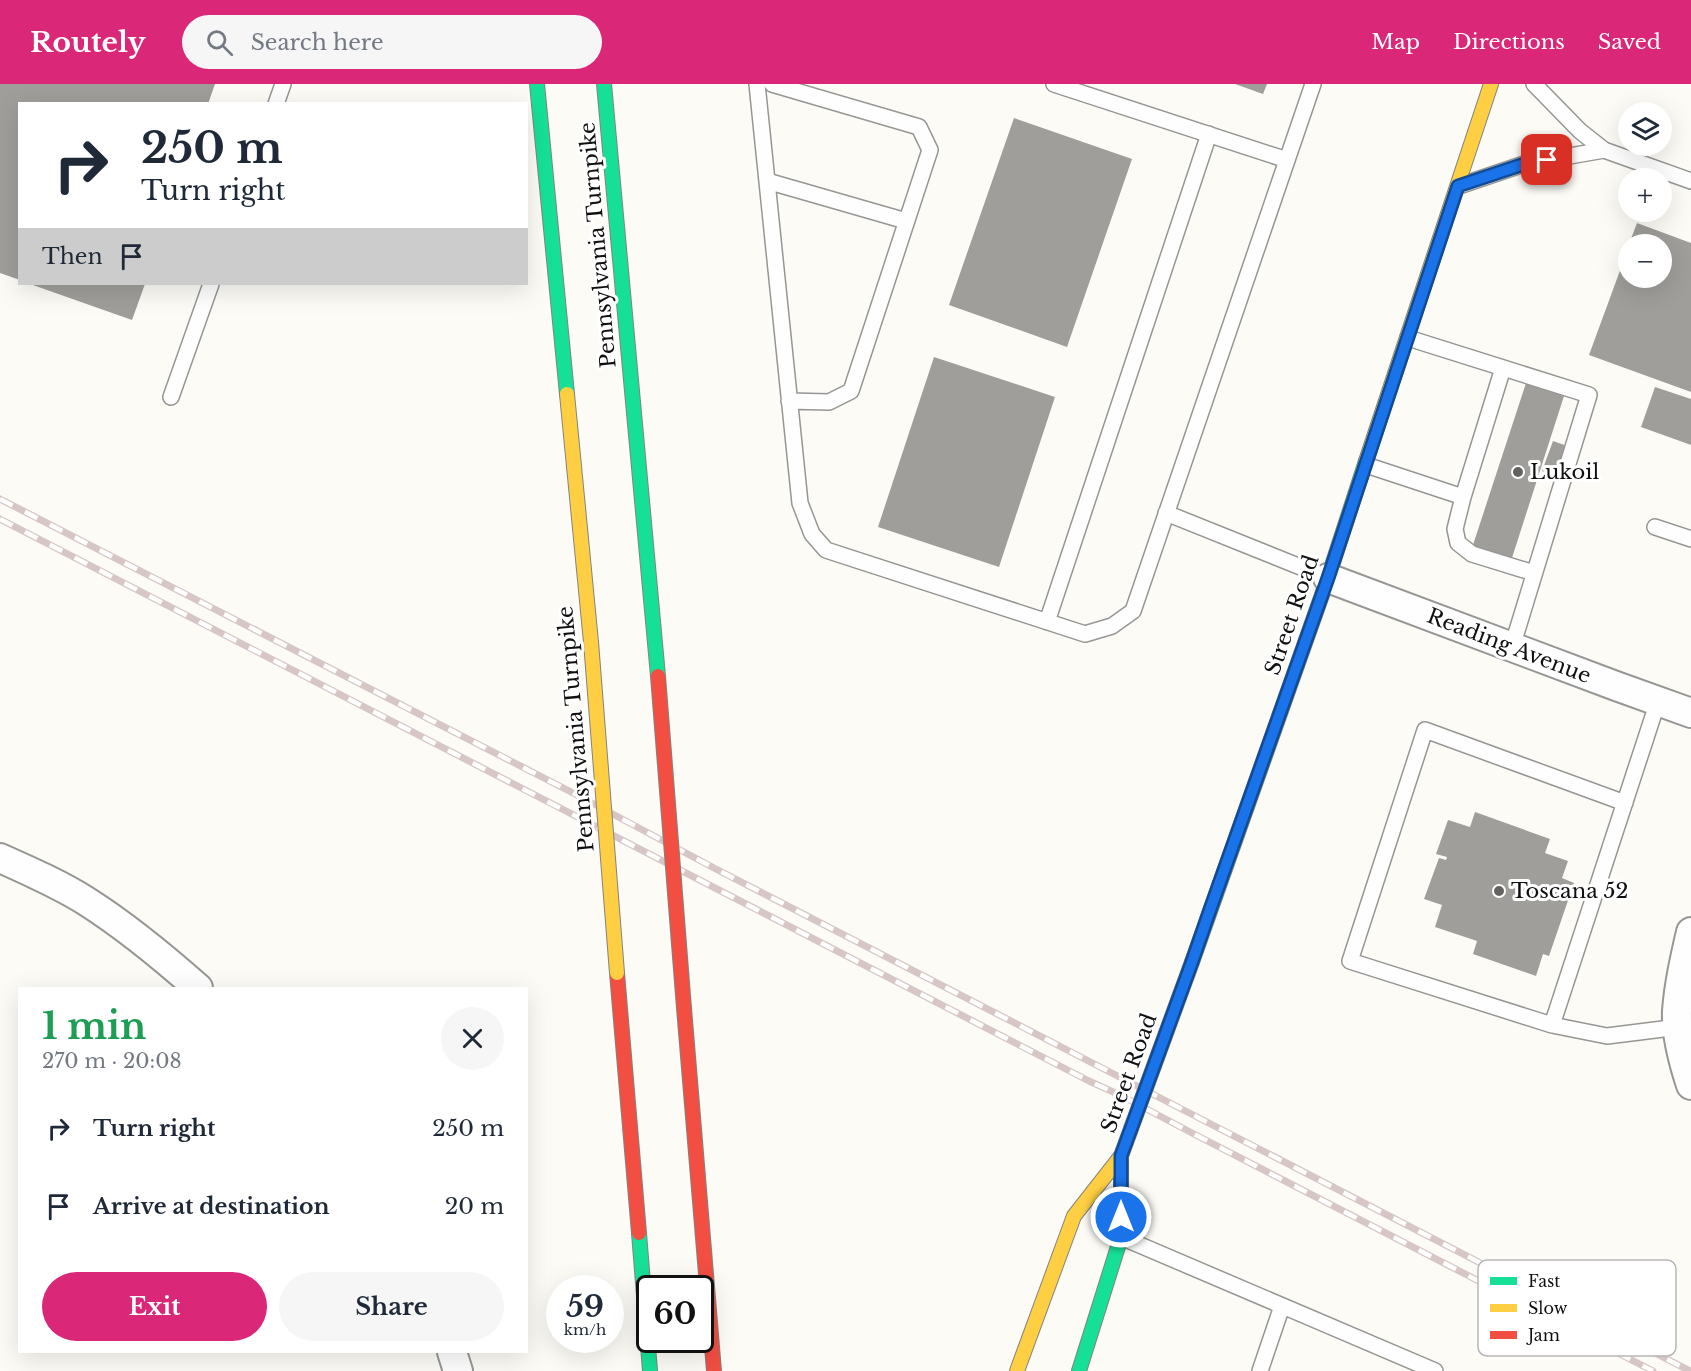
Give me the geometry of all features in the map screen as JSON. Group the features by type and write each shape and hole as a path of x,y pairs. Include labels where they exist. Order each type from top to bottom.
{"main road":[{"name":"Pennsylvania Turnpike","path":"537,84 591,642 650,1371"},
{"name":"Pennsylvania Turnpike","path":"604,84 658,676 714,1371"},
{"name":"Street Road","path":"1017,1371 1074,1216 1121,1156 1328,578 1491,84"},
{"name":"Street Road","path":"1079,1371 1121,1237 1121,1156"}],"street":[{"name":"Reading Avenue","path":"1328,578 1691,713"},
{"path":"0,858 85,900 156,951 197,987"},
{"path":"1691,932 1681,978 1677,1013 1684,1064 1691,1085"},
{"path":"452,1353 458,1371"}],"lane":[{"path":"277,102 283,84"},
{"path":"757,84 800,504 812,534 826,550 1085,634 1112,626 1133,611 1313,84"},
{"path":"772,84 919,128 930,150 851,391 829,402 789,401"},
{"path":"1054,84 1287,160"},
{"path":"1533,84 1580,131 1604,150 1691,181"},
{"path":"1047,622 1209,134"},
{"path":"1458,186 1524,164 1604,150"},
{"path":"767,181 906,221"},
{"path":"171,397 212,285"},
{"path":"1408,338 1589,395 1512,647"},
{"path":"1503,368 1455,529 1458,543 1472,554 1534,573"},
{"path":"1366,465 1463,497"},
{"path":"1166,513 1328,578"},
{"path":"1655,528 1691,539"},
{"path":"1552,1025 1658,701"},
{"path":"1625,803 1425,730 1350,961 1552,1025 1607,1036 1679,1027"},
{"path":"1121,1237 1435,1371"},
{"path":"1260,1371 1282,1306"}],"building":[{"path":"0,84 215,84 209,102 18,102 18,279 0,273"},
{"path":"1235,84 1267,84 1263,94"},
{"path":"1014,118 1132,159 1067,347 949,305"},
{"path":"1637,223 1667,234 1633,234"},
{"path":"1672,236 1691,243 1691,392 1589,355 1618,276 1618,288 1672,288"},
{"path":"33,285 145,285 132,320"},
{"path":"934,357 1055,397 999,567 878,527"},
{"name":"Lukoil","path":"1526,383 1564,396 1511,561 1472,548"},
{"path":"1655,387 1691,399 1691,445 1641,427"},
{"path":"1553,441 1570,447 1560,477 1542,471"},
{"name":"Toscana 52","path":"1475,812 1550,839 1545,853 1568,861 1562,878 1574,883 1549,956 1543,954 1536,976 1473,954 1477,941 1435,927 1442,905 1424,899 1439,858 1446,860 1447,857 1436,854 1448,820 1470,827"}],"railway":[{"path":"0,499 1478,1262"},
{"path":"0,519 1478,1281"},
{"path":"1624,1356 1653,1371"},
{"path":"1661,1356 1690,1371"}],"traffic: fast":[{"path":"537,84 567,394"},
{"path":"604,84 658,676"},
{"path":"1192,962 1328,578 1366,461"},
{"path":"1121,1156 1192,962"},
{"path":"1079,1371 1121,1237 1121,1156"},
{"path":"639,1233 650,1371"}],"traffic: slow":[{"path":"1366,461 1491,84"},
{"path":"567,394 591,642"},
{"path":"591,642 617,973"},
{"path":"1017,1371 1074,1216 1121,1156"}],"traffic: jam":[{"path":"658,676 684,1008"},
{"path":"617,973 639,1233"},
{"path":"684,1008 714,1371"}],"place":[{"name":"Lukoil","path":"1518,472"},
{"name":"Toscana 52","path":"1499,891"}],"route":[{"path":"1121,1217 1121,1156 1328,578 1458,186 1524,164 1547,160"}]}
